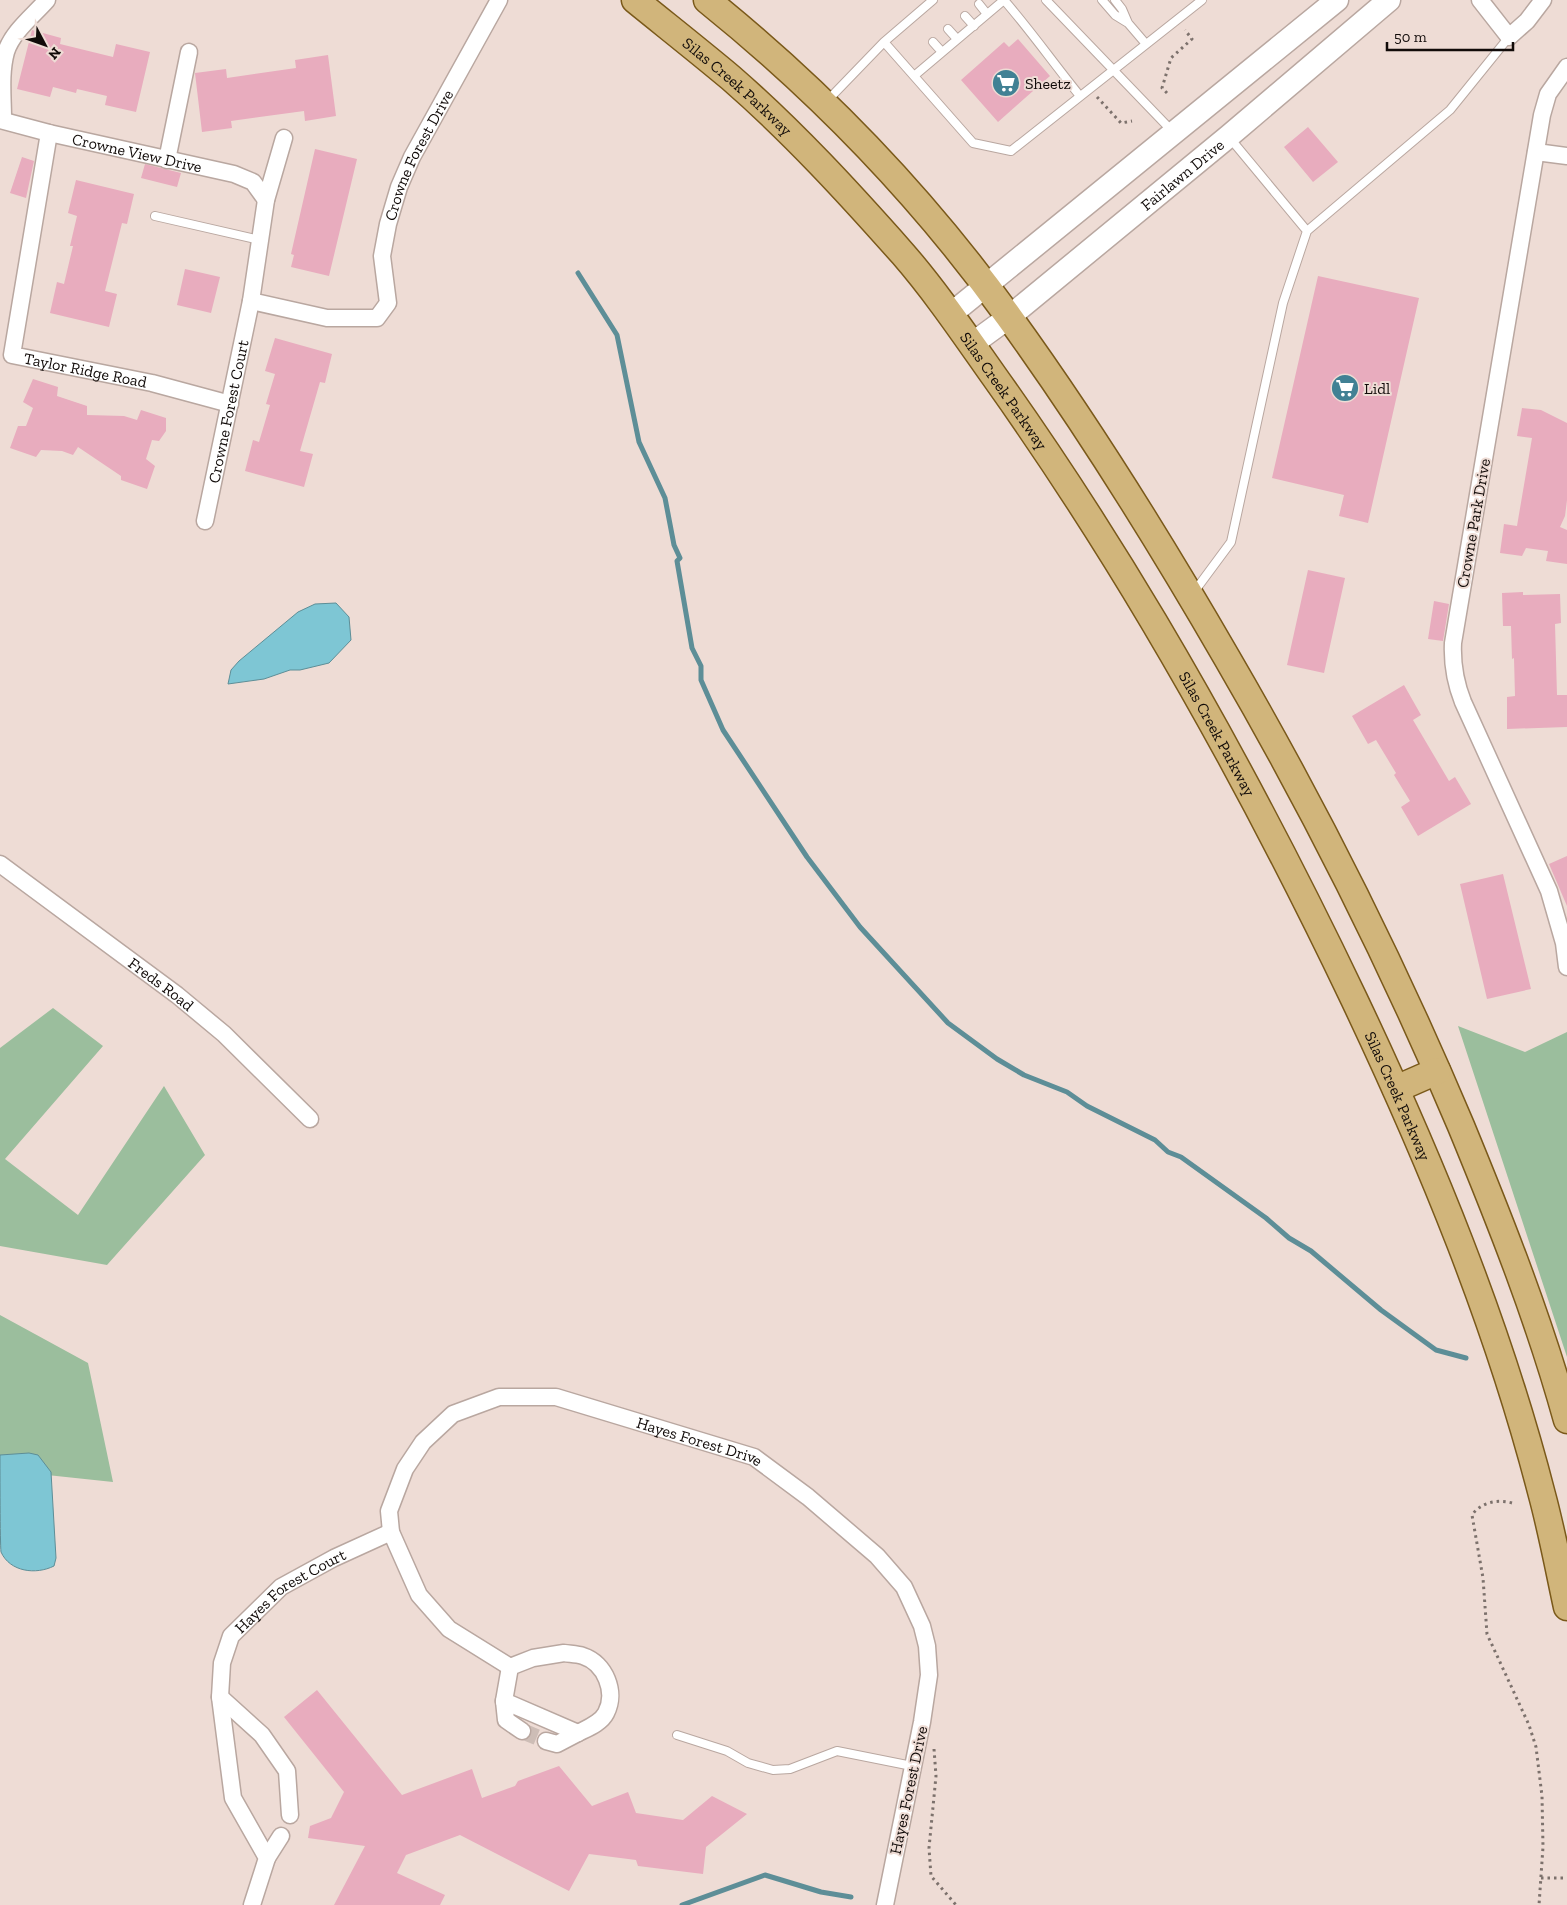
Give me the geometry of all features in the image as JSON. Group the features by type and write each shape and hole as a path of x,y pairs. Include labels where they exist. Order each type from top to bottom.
{"main road":[{"name":"Silas Creek Parkway","path":"635,0 733,80 813,156 906,258 951,314 1053,459 1124,570 1188,679 1260,807 1396,1089 1448,1212 1499,1352 1542,1495 1567,1606"},
{"path":"707,0 737,24 824,104 891,173 986,286 1068,403 1191,596 1259,713 1312,810 1394,975 1489,1194 1524,1286 1567,1420"},
{"path":"951,314 1337,0"},
{"name":"Fairlawn Drive","path":"972,344 1009,317 1389,0"},
{"path":"1396,1089 1437,1071"}],"street":[{"path":"2,120 2,75 6,51 16,34 47,0"},
{"name":"Crowne Forest Drive","path":"251,302 327,318 376,318 388,303 382,256 388,224 399,187 412,157 499,0"},
{"path":"1480,0 1509,36 1526,22 1543,0"},
{"path":"167,160 189,52"},
{"name":"Crowne Park Drive","path":"1567,68 1548,94 1536,152 1454,633 1452,658 1455,681 1463,702 1549,891 1564,943 1567,968"},
{"name":"Crowne View Drive","path":"2,120 49,133 234,174 253,182 266,200"},
{"name":"Taylor Ridge Road","path":"49,133 12,356 152,383 230,404"},
{"name":"Crowne Forest Court","path":"205,521 251,302 266,200 284,138"},
{"path":"1536,152 1567,156"},
{"name":"Freds Road","path":"0,864 177,995 224,1034 310,1119"},
{"name":"Hayes Forest Drive","path":"510,1667 449,1629 425,1602 419,1595 391,1532 389,1511 405,1469 423,1442 453,1414 499,1397 556,1397 754,1457 808,1497 856,1537 896,1577 911,1601 927,1646 928,1675 922,1722 884,1905"},
{"name":"Hayes Forest Court","path":"267,1858 233,1798 220,1697 222,1663 231,1636 251,1614 281,1587 391,1532"},
{"path":"522,1731 506,1720 504,1701 510,1667 533,1658 564,1653 583,1656 596,1662 604,1672 609,1687 610,1702 606,1714 595,1724 557,1744 546,1741"},
{"path":"220,1697 262,1735 287,1771 290,1815"},
{"path":"504,1701 578,1733"},
{"path":"252,1905 267,1858 281,1836"}],"lane":[{"path":"914,76 1004,0 1037,37 1042,50 1080,96"},
{"path":"1046,0 1112,71 1174,133"},
{"path":"1102,0 1115,15 1128,23"},
{"path":"1114,0 1122,9 1128,23 1146,44"},
{"path":"884,42 974,143 1012,151 1202,0"},
{"path":"978,4 987,14"},
{"path":"824,104 884,42 912,18 931,5"},
{"path":"965,16 974,26"},
{"path":"912,18 918,26"},
{"path":"948,29 957,39"},
{"path":"1191,596 1231,542 1282,303 1308,230 1450,110 1509,36"},
{"path":"933,42 942,52"},
{"path":"1228,136 1308,230"},
{"path":"155,216 260,240"},
{"path":"677,1735 727,1751 748,1763 773,1770 790,1769 837,1752 912,1766"}],"path":[{"path":"1167,93 1162,88 1171,58 1192,39 1185,30"},
{"path":"1096,96 1121,123 1132,121"},
{"path":"1512,1502 1493,1502 1478,1507 1472,1514 1483,1578 1487,1634 1529,1725 1536,1748 1542,1796 1539,1905"},
{"path":"934,1748 936,1776 929,1848 931,1876 956,1905"},
{"path":"1541,1878 1567,1878"}],"green space":[{"path":"53,1008 103,1046 5,1159 78,1215 164,1086 205,1155 107,1265 0,1246 0,1048"},
{"path":"1458,1026 1525,1052 1567,1032 1567,1357"},
{"path":"0,1315 88,1363 113,1482 0,1470"}],"water":[{"path":"336,603 349,617 351,640 329,663 300,670 290,670 264,679 228,684 231,670 239,661 298,612 315,604"},
{"path":"29,1453 38,1455 51,1472 56,1558 54,1566 32,1571 17,1568 5,1559 1,1552 0,1521 0,1455"}],"building":[{"path":"32,30 61,38 60,44 113,57 116,44 150,52 136,112 105,105 107,96 77,89 76,93 53,87 50,97 17,89"},
{"path":"1018,39 1050,76 998,122 961,80 1004,42 1009,47"},
{"path":"328,55 336,116 305,121 304,111 231,121 232,128 202,132 195,73 226,69 227,78 296,68 295,60"},
{"path":"1308,127 1338,162 1313,182 1284,147"},
{"path":"315,149 357,159 329,276 291,267 294,255 291,254"},
{"path":"22,157 34,161 26,198 10,193"},
{"path":"145,164 181,173 177,187 141,178"},
{"path":"76,180 134,194 127,224 122,223 105,291 117,294 109,327 50,313 57,282 64,284 73,246 70,246 77,216 68,213"},
{"path":"185,269 220,277 211,313 177,305"},
{"name":"Lidl","path":"1318,276 1419,298 1368,523 1339,516 1344,495 1272,478"},
{"path":"275,338 332,354 325,383 320,382 300,451 313,454 304,487 245,471 253,440 259,442 270,405 266,404 275,374 265,371"},
{"path":"33,379 58,387 57,396 87,406 87,415 124,416 137,420 141,410 166,418 166,431 159,441 152,440 146,459 155,466 147,489 121,480 121,476 78,447 73,455 62,451 41,450 36,457 10,448 18,426 26,426 33,408 23,402"},
{"path":"1522,408 1541,410 1567,423 1567,500 1565,516 1560,527 1567,530 1567,564 1546,561 1548,551 1526,548 1522,556 1500,553 1504,524 1517,526 1532,438 1517,436"},
{"path":"1308,570 1345,578 1324,673 1287,665"},
{"path":"1523,592 1523,595 1560,594 1561,623 1555,624 1557,695 1567,695 1567,727 1507,729 1507,697 1515,696 1514,658 1512,659 1511,626 1503,626 1502,593"},
{"path":"1434,601 1449,604 1443,641 1428,639"},
{"path":"1404,685 1421,715 1413,720 1449,781 1455,777 1471,804 1418,836 1401,807 1410,801 1394,775 1396,773 1376,740 1368,744 1352,716"},
{"path":"1567,856 1567,906 1549,864"},
{"path":"1503,874 1531,989 1487,999 1460,884"},
{"path":"317,1690 402,1795 472,1769 482,1798 515,1786 518,1781 559,1766 592,1806 628,1792 636,1813 683,1820 712,1796 747,1814 706,1847 703,1874 638,1866 636,1860 589,1854 569,1891 460,1835 406,1855 397,1873 445,1895 440,1905 334,1905 365,1846 308,1838 310,1826 331,1818 344,1792 284,1717"}],"waterway":[{"path":"578,273 617,335 639,442 665,498 674,545 680,558 677,561 692,648 701,666 701,680 723,730 807,857 860,927 948,1023 997,1059 1024,1075 1067,1092 1087,1106 1155,1140 1168,1152 1181,1157 1266,1218 1289,1238 1311,1251 1381,1310 1436,1350 1466,1358"},
{"path":"682,1905 765,1875 821,1892 851,1897"}],"tunnel":[{"path":"522,1731 546,1741"}],"place":[{"name":"Sheetz","path":"1006,83"},
{"name":"Lidl","path":"1345,388"}]}
